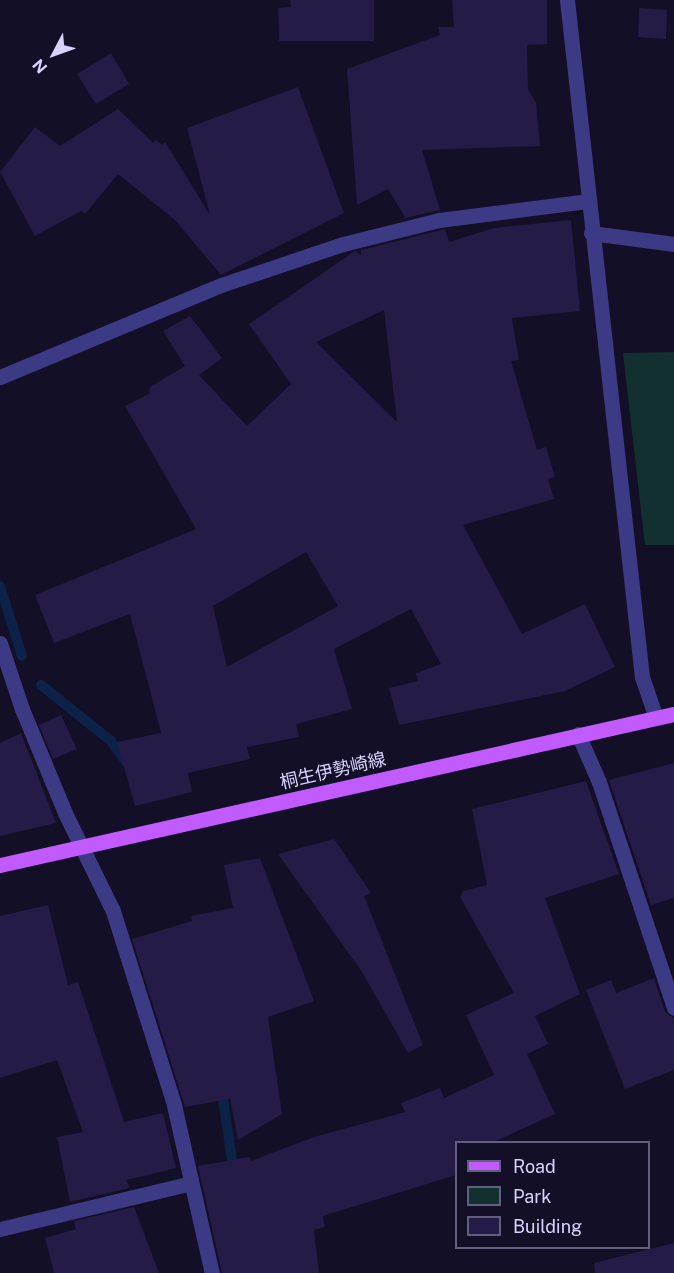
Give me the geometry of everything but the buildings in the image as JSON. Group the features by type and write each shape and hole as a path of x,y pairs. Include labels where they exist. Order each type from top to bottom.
{"main road":[{"name":"桐生伊勢崎線","path":"0,865 674,714"}],"street":[{"path":"567,0 587,201 642,677 656,718"},
{"path":"0,377 221,285 343,244 439,220 587,201"},
{"path":"591,233 674,243"},
{"path":"0,643 22,709 65,813 113,911 174,1105 212,1273"},
{"path":"578,734 599,782 674,1008"},
{"path":"0,1229 192,1183"}],"green space":[{"path":"674,352 674,545 645,545 623,353"}],"waterway":[{"path":"0,586 22,656"},
{"path":"41,685 111,741 126,762"},
{"path":"221,1087 234,1173"}]}
